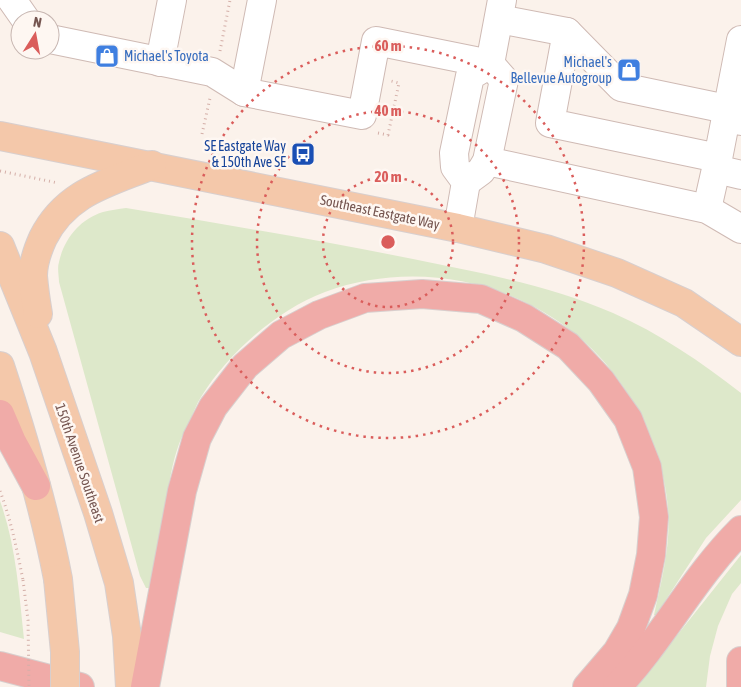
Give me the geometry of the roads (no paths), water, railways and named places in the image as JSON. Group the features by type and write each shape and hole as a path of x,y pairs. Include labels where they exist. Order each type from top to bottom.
{"highway":[{"path":"145,687 182,491 197,438 213,407 244,366 281,335 319,315 365,298 422,294 481,299 524,318 568,346 601,381 628,419 647,468 654,517 651,555 643,595 631,628 617,652 587,687"},
{"path":"0,414 12,442 36,486"},
{"path":"617,687 635,667 688,593 741,530"},
{"path":"741,661 741,687"},
{"path":"0,666 80,687"}],"main road":[{"name":"Southeast Eastgate Way","path":"0,136 458,228 546,249 617,273 684,303 741,342"},
{"path":"43,352 33,274 39,246 49,225 64,207 90,190 152,166"},
{"name":"150th Avenue Southeast","path":"0,246 43,352 98,513 118,582 127,636 130,687"},
{"path":"0,366 25,443 58,579 65,652 65,687"}],"lane":[{"path":"160,62 172,0"},
{"path":"244,92 262,0"},
{"path":"466,182 455,167 454,153 470,76 490,64 500,10 567,32 621,87 718,107 734,118"},
{"path":"567,32 550,123 725,167"},
{"path":"707,209 725,167 734,118 741,40"},
{"path":"60,41 212,72 244,92 362,115 376,41 490,64 504,80 487,161 481,171 466,182 458,228"},
{"path":"487,161 707,209 741,229"}],"place":[{"name":"Michael's Toyota","path":"107,56"},
{"name":"Michael's Bellevue Autogroup","path":"629,70"},
{"name":"SE Eastgate Way & 150th Ave SE","path":"303,154"}]}
